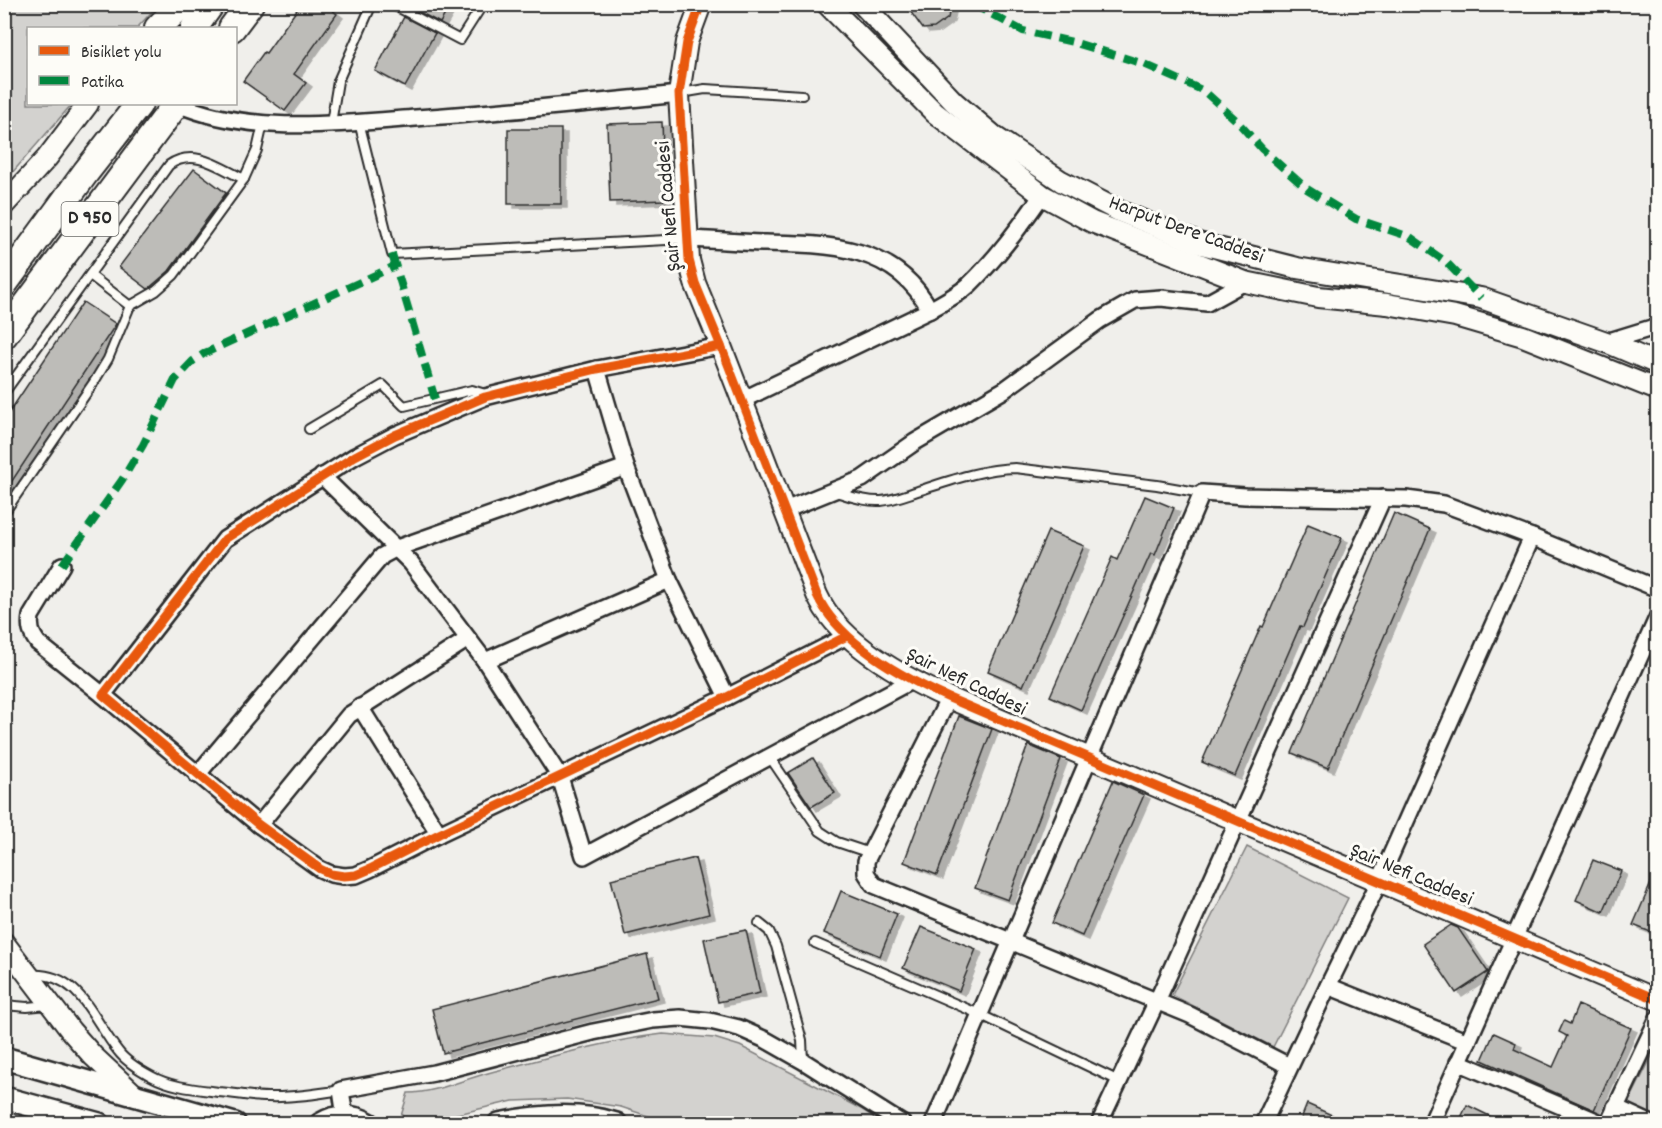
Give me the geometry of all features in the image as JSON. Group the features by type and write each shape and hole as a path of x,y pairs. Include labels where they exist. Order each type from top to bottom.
{"highway":[{"path":"159,27 182,4"},
{"path":"195,27 211,4"},
{"path":"233,27 250,4"},
{"name":"D 950","path":"4,284 138,105"},
{"name":"D 950","path":"4,335 176,105"}],"main road":[{"path":"4,1058 136,1096 165,1094 235,1124"},
{"path":"4,1098 99,1124"},
{"path":"321,1124 327,1120 345,1117 363,1120 369,1124"},
{"path":"499,1124 536,1117 597,1118 616,1124"}],"street":[{"name":"Şair Nefi Caddesi","path":"701,4 687,42 679,94 689,261 695,283 822,606 834,623 847,636 911,681 1658,1000"},
{"name":"Harput Dere Caddesi","path":"827,4 935,113 1042,195 1092,222 1245,282 1318,297 1387,304 1455,316 1523,336 1658,390"},
{"name":"Harput Dere Caddesi","path":"862,4 954,102 995,137 1061,181 1121,212 1198,243 1297,268 1481,298 1606,342 1658,364"},
{"path":"180,105 237,121 263,124 358,123 511,112 679,94"},
{"path":"4,205 46,158 87,105"},
{"path":"742,400 930,310 969,285 1016,233 1042,195"},
{"path":"688,239 809,244 860,252 898,271 914,286 930,310"},
{"path":"785,510 862,479 915,442 1004,390 1100,320 1135,300 1161,298 1207,303 1245,282"},
{"path":"1606,342 1658,326"},
{"path":"103,695 225,539 355,456 395,435 485,397 597,369 721,346"},
{"path":"597,369 626,467 669,580 727,697"},
{"path":"197,775 376,561 388,551 626,467"},
{"path":"322,476 411,563 485,661 560,777 584,856 911,681"},
{"path":"933,1124 1202,493 1245,496 1383,498 1444,504 1532,537 1658,589"},
{"path":"1099,1124 1157,1001 1383,498"},
{"path":"1263,1124 1379,882 1532,537"},
{"path":"62,565 31,616 32,635 38,643 259,825 320,869 344,876 356,875 370,869 727,697 847,636"},
{"path":"485,661 669,580"},
{"path":"1431,1124 1658,616"},
{"path":"259,825 342,722 360,707 468,639"},
{"path":"949,698 870,853 866,873 874,885 1190,1015 1289,1066"},
{"path":"360,707 439,834"},
{"path":"4,943 93,1056 136,1096"},
{"path":"1328,986 1468,1042"},
{"path":"345,1117 341,1090 434,1073 593,1032 653,1020 680,1018 710,1021 739,1028 766,1040 903,1124"},
{"path":"1608,1124 1658,1018"},
{"path":"1458,1062 1603,1124"},
{"path":"1615,1107 1652,1124"},
{"path":"4,1118 20,1124"}],"lane":[{"path":"330,123 338,81 372,4"},
{"path":"388,4 460,40 483,4"},
{"path":"679,94 705,89 802,95"},
{"path":"358,123 392,254 688,239"},
{"path":"4,513 94,382 112,351 130,306 156,291 174,275 244,179 257,150 263,124"},
{"path":"4,393 165,169 175,161 197,157 244,179"},
{"path":"90,274 130,306"},
{"path":"309,429 383,385 404,406 472,390 485,397"},
{"path":"834,492 881,501 971,474 994,469 1015,468 1157,485 1202,493"},
{"path":"769,756 820,831 837,842 870,853"},
{"path":"759,922 769,931 776,946 802,1040 803,1061"},
{"path":"815,943 980,1014 1119,1081"},
{"path":"28,975 50,975 67,983 80,995 119,1053 165,1094 196,1089 269,1097 300,1096 341,1090"},
{"path":"4,1005 27,1007 51,1005"}],"shaded area":[{"path":"5,4 158,5 138,27 27,27 27,105 71,105 5,181"},
{"path":"1247,847 1348,898 1273,1047 1172,995"},
{"path":"663,1034 714,1038 740,1046 861,1109 882,1123 669,1123 621,1107 567,1099 513,1101 424,1122 401,1116 408,1093 438,1089 575,1050"},
{"path":"1657,1046 1657,1118 1628,1104"}],"building":[{"path":"301,4 324,4 337,14 294,74 306,83 285,111 243,81"},
{"path":"411,4 451,4 440,23 410,7"},
{"path":"905,4 951,4 948,18 934,28 923,29"},
{"path":"404,17 435,33 405,87 375,71"},
{"path":"662,122 665,200 610,202 607,124"},
{"path":"508,129 561,129 561,204 508,204"},
{"path":"194,169 226,193 169,271 148,289 119,267"},
{"path":"83,302 116,324 4,493 4,420"},
{"path":"1145,496 1174,508 1155,555 1151,553 1081,710 1050,696 1112,557 1117,560"},
{"path":"1394,513 1430,529 1328,768 1292,753"},
{"path":"1308,524 1342,538 1303,627 1300,626 1235,776 1202,762"},
{"path":"1048,531 1084,546 1023,686 988,671"},
{"path":"959,716 992,729 937,875 904,862"},
{"path":"1028,745 1061,759 1008,900 975,888"},
{"path":"813,758 835,793 811,807 788,773"},
{"path":"1113,781 1144,795 1082,936 1052,923"},
{"path":"695,858 709,914 625,935 611,879"},
{"path":"1593,860 1621,871 1603,912 1576,900"},
{"path":"1658,867 1658,935 1633,925"},
{"path":"841,891 897,914 880,956 824,933"},
{"path":"1451,925 1458,928 1488,972 1456,993 1423,944"},
{"path":"921,927 976,949 959,991 903,968"},
{"path":"746,930 760,993 718,1002 704,939"},
{"path":"647,954 658,998 443,1053 432,1009"},
{"path":"1578,1005 1631,1028 1594,1110 1482,1060 1494,1033 1516,1043 1514,1049 1553,1067 1567,1036 1559,1032 1564,1021 1570,1024"},
{"path":"1307,1104 1352,1124 1299,1124"},
{"path":"1467,1105 1506,1124 1458,1124"}],"marked path":[{"path":"972,4 1023,31 1073,42 1144,64 1204,91 1236,120 1262,149 1307,189 1356,219 1410,237 1446,262 1481,298"},
{"path":"392,254 435,399"},
{"path":"62,565 122,480 143,445 175,380 193,361 205,353 395,266"}],"cycle path":[{"path":"701,4 687,42 679,94 689,260 695,283 817,595 840,628 856,643 892,669 949,698 1658,1000"},
{"path":"721,346 597,369 485,397 395,435 355,456 225,539 103,695 259,825 320,869 344,876 356,875 370,869 727,697 847,636"}]}
